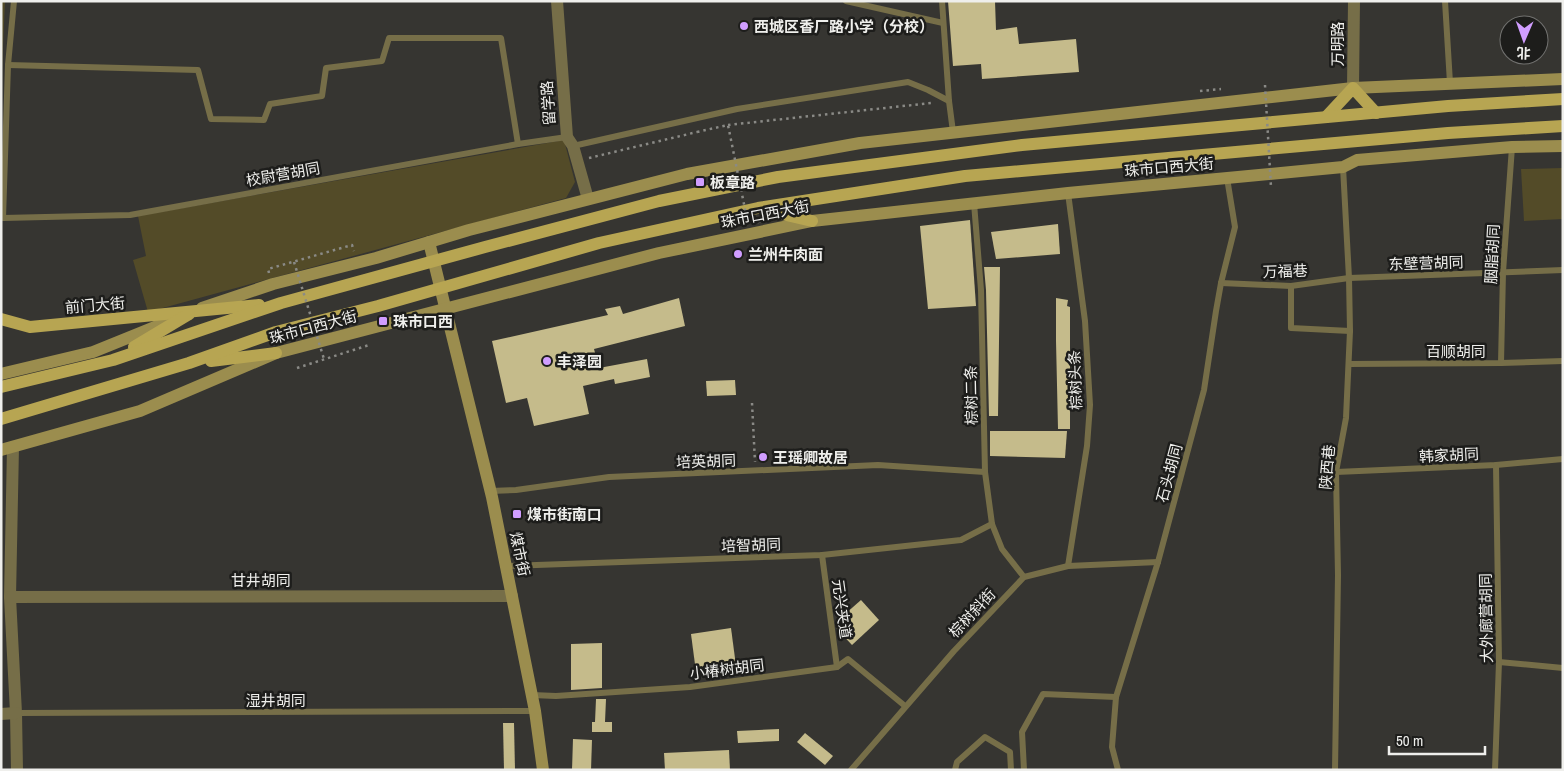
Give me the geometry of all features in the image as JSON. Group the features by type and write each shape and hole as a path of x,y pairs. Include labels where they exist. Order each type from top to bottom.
{"main road":[{"path":"1326,117 1354,88 1376,113"},
{"name":"珠市口西大街","path":"1,386 113,360 281,303 494,244 659,201 778,178 1022,145 1448,106 1563,99"},
{"name":"珠市口西大街","path":"1,419 189,363 276,332 378,306 599,243 758,208 965,176 1448,133 1563,126"},
{"path":"758,208 812,221"},
{"name":"前门大街","path":"1,319 30,326 281,303"},
{"path":"113,360 194,311"},
{"path":"189,363 276,353"}],"street":[{"name":"留学路","path":"557,1 570,141 578,160 588,199"},
{"name":"万明路","path":"1354,1 1354,88"},
{"path":"1,374 93,352 194,311 273,284 687,174 860,143 1354,88 1563,79"},
{"name":"珠市口西大街","path":"7,449 140,411 276,353 659,253 812,221 1068,193 1343,167 1357,160 1512,147 1563,146"},
{"name":"煤市街","path":"429,242 492,497 535,711 543,770"},
{"path":"7,449 10,597 17,770"},
{"name":"甘井胡同","path":"10,597 512,596"},
{"path":"1,714 16,714"}],"lane":[{"path":"14,1 8,64 198,70 211,119 264,120 270,104 322,96 326,68 382,61 389,38 501,38 518,144"},
{"path":"846,1 943,23"},
{"path":"942,1 953,132"},
{"path":"1444,1 1450,83"},
{"name":"校尉营胡同","path":"8,64 3,218 130,215 518,144 570,141 737,109 908,82 949,101"},
{"name":"胭脂胡同","path":"1502,363 1503,272 1512,147"},
{"name":"陕西巷","path":"1335,770 1338,575 1336,472 1346,418 1350,331 1350,278 1343,167"},
{"name":"石头胡同","path":"1118,770 1112,747 1116,697 1158,562 1204,390 1221,283 1235,228 1227,178"},
{"name":"棕树头条","path":"1068,193 1085,321 1090,405 1087,446 1068,566"},
{"name":"棕树二条","path":"974,203 982,290 985,472 992,524 1002,550 1024,577"},
{"name":"东壁营胡同","path":"1350,278 1563,270"},
{"name":"万福巷","path":"1221,283 1292,286 1350,278"},
{"path":"1292,286 1291,328 1350,331"},
{"name":"百顺胡同","path":"1349,364 1563,361"},
{"name":"韩家胡同","path":"1336,472 1496,465 1563,459"},
{"name":"培英胡同","path":"490,491 516,490 609,478 878,465 985,472"},
{"name":"大外廊营胡同","path":"1496,465 1499,662 1496,770"},
{"name":"培智胡同","path":"505,566 822,555 961,540 992,524"},
{"name":"元兴夹道","path":"822,555 837,667"},
{"path":"1024,577 1068,566 1158,562"},
{"name":"棕树斜街","path":"851,770 954,650 1024,577"},
{"name":"小椿树胡同","path":"532,695 556,696 690,687 837,667 848,659 905,706"},
{"path":"1499,662 1563,668"},
{"path":"1024,770 1022,732 1043,694 1116,697"},
{"name":"湿井胡同","path":"16,714 535,711"},
{"path":"955,770 957,762 985,738 1010,752 1011,770"}],"path":[{"path":"1265,85 1270,187"},
{"path":"578,160 728,125 949,101"},
{"path":"728,125 748,224 793,215"},
{"path":"268,269 352,246 354,252"},
{"path":"294,262 324,360"},
{"path":"297,368 369,345"},
{"path":"752,403 755,472"}],"shaded area":[{"path":"1,1 5,1 1,92"},
{"path":"564,140 575,182 566,198 148,312 133,260 146,256 138,216"},
{"path":"1563,168 1563,219 1524,221 1521,169"}],"building":[{"path":"948,1 995,1 996,30 1017,27 1019,44 1076,39 1079,72 982,79 981,64 953,66"},
{"path":"970,220 976,306 928,309 920,226"},
{"path":"1058,224 1060,254 996,259 991,232"},
{"path":"984,267 1000,267 998,416 989,416"},
{"name":"丰泽园","path":"679,298 685,326 594,349 599,368 647,359 650,377 615,384 614,379 583,386 589,414 534,426 527,398 506,403 492,341 608,315 605,309 620,306 623,314"},
{"path":"1056,298 1068,300 1067,306 1070,307 1070,429 1058,429"},
{"path":"735,380 736,395 707,396 706,381"},
{"path":"990,431 1067,431 1065,458 990,456"},
{"path":"861,600 879,620 852,645 837,629 836,622"},
{"path":"731,628 736,666 696,672 691,634"},
{"path":"602,643 602,688 571,690 571,644"},
{"path":"596,699 606,699 605,722 612,722 612,732 592,732 592,722 595,722"},
{"path":"503,723 514,723 515,770 504,770"},
{"path":"779,729 779,741 738,743 737,731"},
{"path":"805,733 833,756 825,765 797,742"},
{"path":"573,739 592,740 591,770 572,770"},
{"path":"729,750 730,770 665,770 664,753"}],"place":[{"name":"西城区香厂路小学（分校）","path":"744,26"},
{"name":"板章路","path":"700,182"},
{"name":"兰州牛肉面","path":"738,254"},
{"name":"珠市口西","path":"383,321"},
{"name":"丰泽园","path":"547,361"},
{"name":"王瑶卿故居","path":"763,457"},
{"name":"煤市街南口","path":"517,514"}]}
